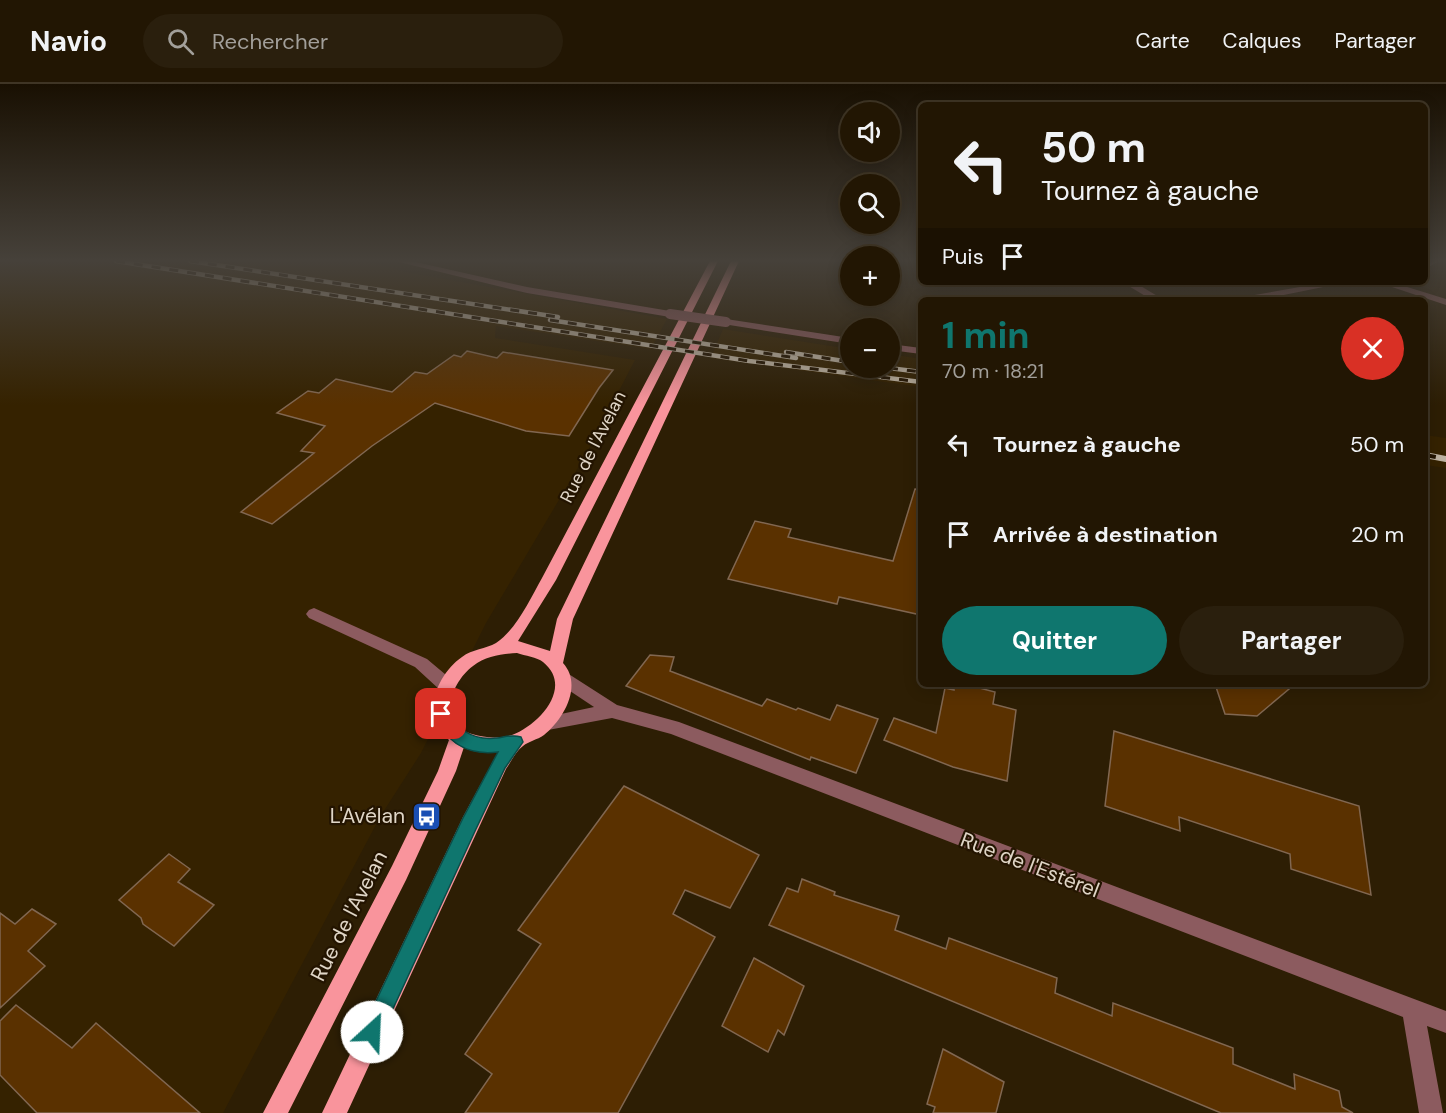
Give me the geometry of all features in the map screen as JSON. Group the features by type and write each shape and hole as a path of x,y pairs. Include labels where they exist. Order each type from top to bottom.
{"main road":[{"name":"Rue de l'Avelan","path":"501,648 516,633 549,580 689,309"},
{"path":"555,662 565,619 712,309"},
{"path":"501,648 531,649 555,662 564,678 565,693 548,723 532,735 515,742 495,745 475,744 459,737 447,727 441,714 441,699 446,685 455,672 468,661 501,648"},
{"name":"Rue de l'Avelan","path":"275,1113 399,873 447,771 459,737"},
{"path":"334,1113 470,823 500,763 515,742"}],"street":[{"path":"640,309 840,339"},
{"path":"900,348 918,351"},
{"path":"314,614 421,663 446,685"},
{"name":"Rue de l'Estérel","path":"564,678 612,711 673,727 1446,1022"},
{"name":"Rue de l'Estérel","path":"548,723 612,711"},
{"path":"1413,1010 1431,1113"}],"shaded area":[{"path":"0,309 612,309 667,319 651,349 496,326 495,338 635,360 585,456 486,623 421,753 380,817 223,1113 0,1113"},
{"path":"723,329 840,347 840,376 711,358"},
{"path":"900,356 918,359 918,387 856,378 900,378"},
{"path":"1428,435 1446,438 1446,468 1428,465"}],"building":[{"path":"467,351 497,358 503,352 613,370 569,436 526,431 435,403 372,446 272,524 241,512 314,453 301,451 325,426 277,413 308,391 319,393 336,379 392,392 415,372 427,374 454,355 461,357"},
{"path":"915,489 918,490 918,614 839,597 837,604 728,579 755,521 791,529 788,537 893,561"},
{"path":"650,655 674,657 670,671 762,706 767,699 830,720 837,705 878,719 856,773 811,757 810,760 626,686"},
{"path":"954,687 976,687 995,692 993,704 1016,710 1007,781 953,767 884,740 894,718 936,733 945,688 954,690"},
{"path":"1216,687 1291,687 1257,716 1225,714"},
{"path":"1114,731 1359,806 1371,895 1291,869 1290,854 1179,817 1180,831 1105,806"},
{"path":"624,786 759,855 730,908 685,890 673,914 715,937 618,1113 465,1113 492,1074 465,1054 541,944 518,930"},
{"path":"169,854 190,869 178,882 214,905 174,946 143,924 141,918 119,900"},
{"path":"802,879 835,892 834,895 899,916 895,930 946,949 949,938 1057,978 1055,993 1112,1016 1113,1003 1233,1048 1233,1064 1295,1089 1294,1074 1339,1091 1342,1107 1353,1113 1221,1113 769,925 787,888 798,892"},
{"path":"32,909 56,924 28,951 45,966 0,1008 0,913 15,924"},
{"path":"754,958 804,986 784,1035 778,1030 768,1052 722,1026"},
{"path":"16,1005 72,1048 96,1023 200,1113 37,1113 0,1075 0,1021"},
{"path":"943,1049 1004,1082 996,1113 933,1113 935,1107 927,1104"}],"railway":[{"path":"420,309 749,361 918,382"},
{"path":"506,309 558,317"},
{"path":"550,320 796,358"},
{"path":"786,352 840,360"},
{"path":"900,369 918,372"},
{"path":"1428,456 1446,459"}],"place":[{"name":"L'Avélan","path":"426,816"}],"route":[{"path":"372,1032 470,823 500,763 515,742 495,745 475,744 459,737 447,727 441,714"}]}
